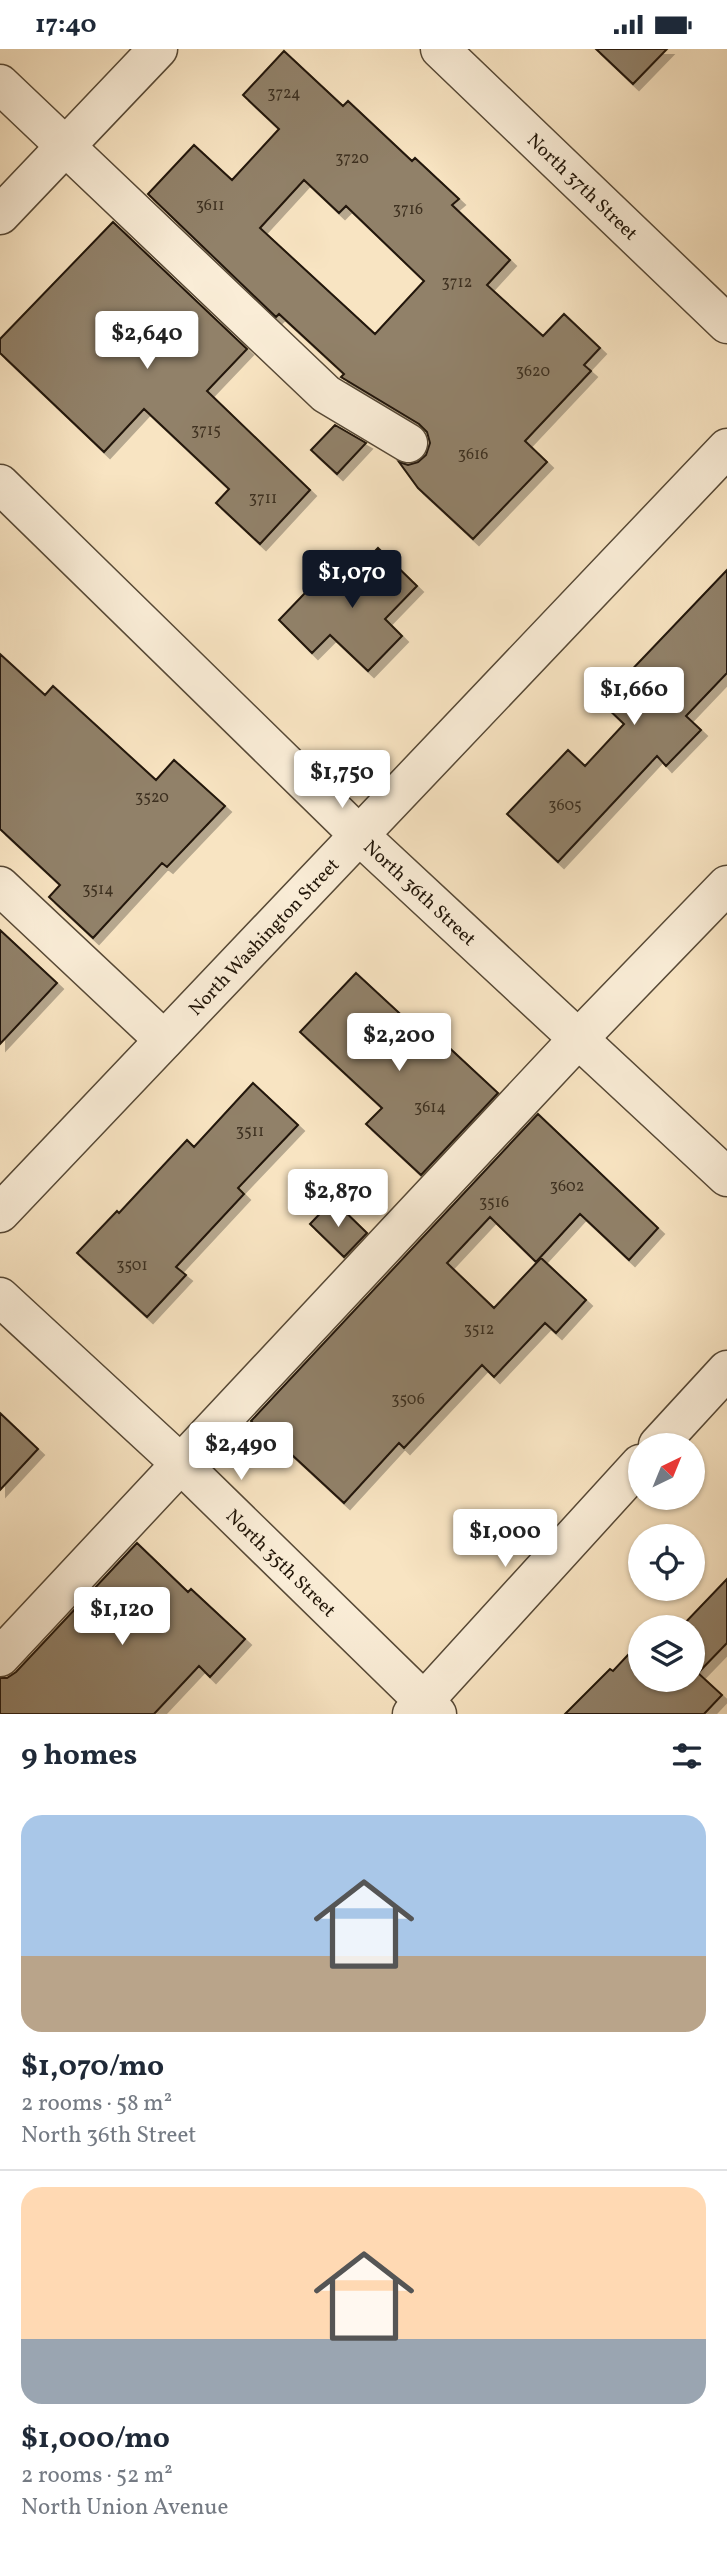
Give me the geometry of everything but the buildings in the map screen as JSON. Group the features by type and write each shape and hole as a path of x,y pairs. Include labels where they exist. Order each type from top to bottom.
{"street":[{"path":"0,215 158,49"},
{"name":"North 37th Street","path":"440,49 727,324"},
{"path":"0,83 326,394 408,443"},
{"name":"North Washington Street","path":"0,1213 727,448"},
{"name":"North 36th Street","path":"0,484 359,835 727,1177"},
{"path":"0,1657 579,1038 727,885"},
{"path":"0,886 164,1040"},
{"name":"North 35th Street","path":"0,1297 181,1464 424,1710"},
{"path":"669,1433 727,1370"},
{"path":"424,1710 628,1478"}]}
